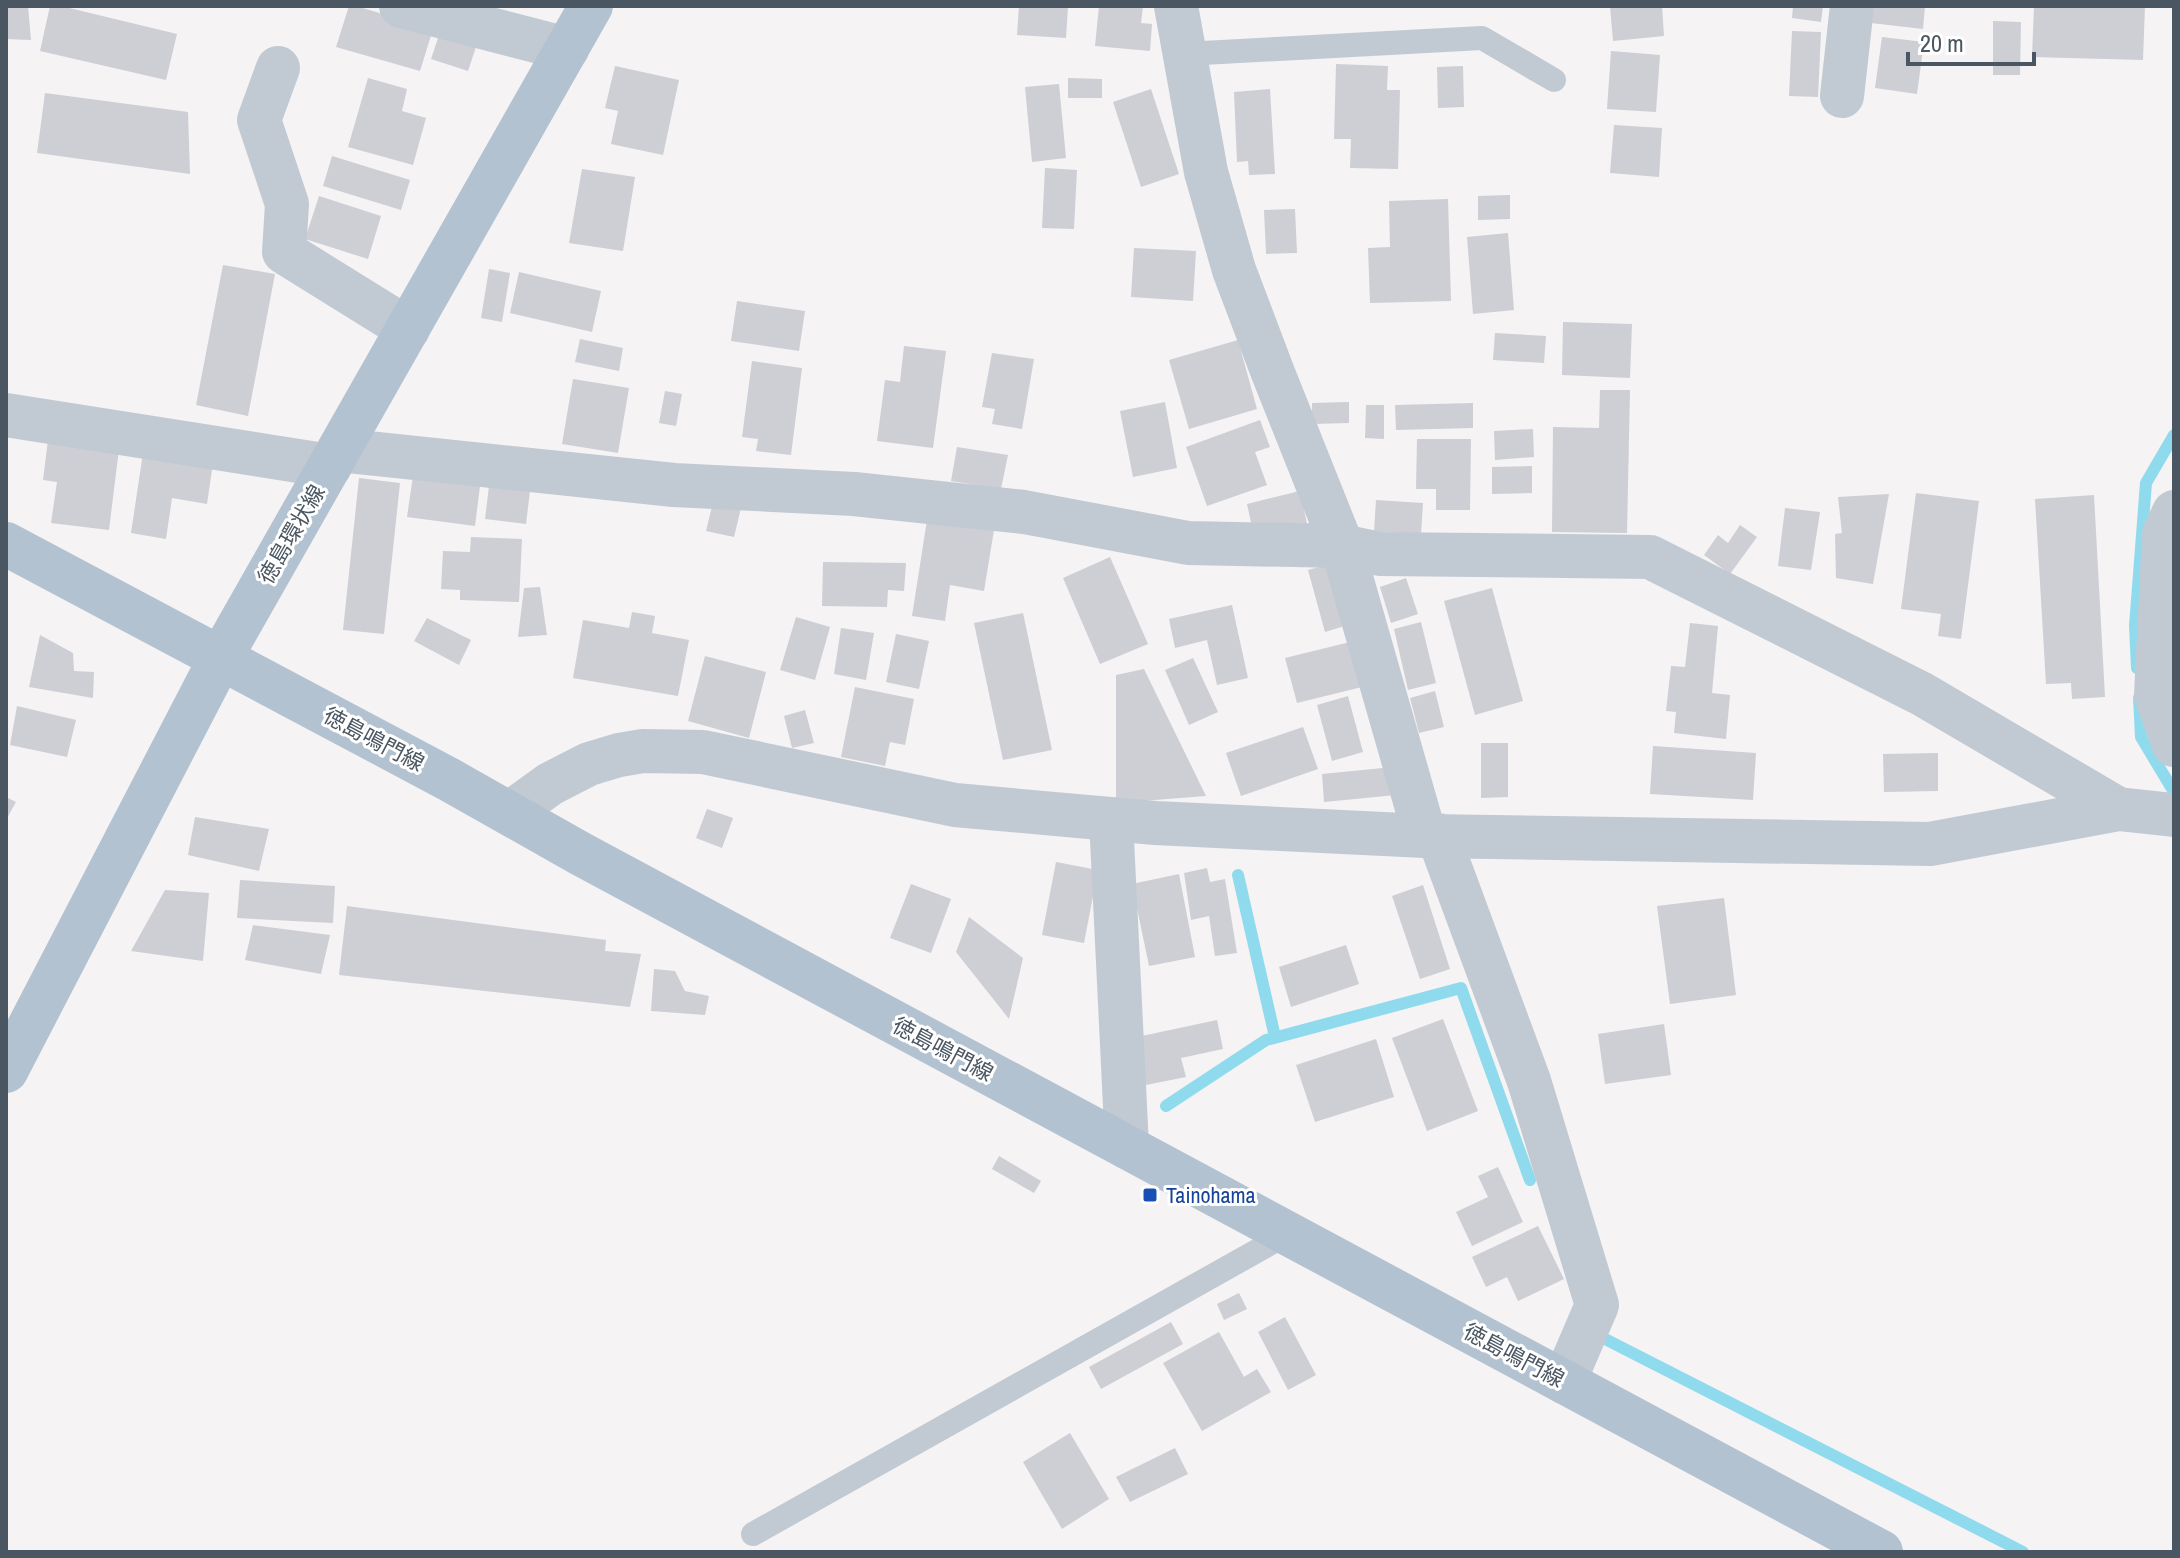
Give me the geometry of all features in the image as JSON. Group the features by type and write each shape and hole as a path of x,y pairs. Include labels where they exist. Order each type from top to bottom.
{"main road":[{"name":"徳島環状線","path":"6,1071 221,657 591,6"},
{"name":"徳島鳴門線","path":"6,544 1881,1552"}],"street":[{"path":"401,6 567,49"},
{"path":"1176,6 1206,172 1234,270 1342,546 1431,836 1529,1081 1597,1305 1564,1382"},
{"path":"1842,96 1852,6"},
{"path":"278,68 259,120 287,204 284,252 408,329"},
{"path":"6,415 334,458 674,485 854,494 1024,512 1188,543 1342,546 1380,554 1650,557 1922,694 2118,809"},
{"path":"2171,536 2156,695 2174,745"},
{"path":"510,813 550,784 589,764 643,751 703,752 955,805 1111,819 1431,836 1930,844 2118,809 2172,815"},
{"path":"1111,819 1127,1147"}],"lane":[{"path":"1184,54 1482,38 1554,80"},
{"path":"753,1534 1287,1234"}],"building":[{"path":"6,6 28,6 31,40 6,39"},
{"path":"50,6 177,34 166,80 40,51"},
{"path":"349,6 433,29 420,71 336,47"},
{"path":"1019,6 1068,6 1066,38 1017,35"},
{"path":"1099,6 1143,6 1141,23 1152,24 1150,51 1095,46"},
{"path":"1610,6 1662,6 1664,36 1613,41"},
{"path":"1793,6 1823,6 1821,22 1792,18"},
{"path":"1873,6 1925,6 1923,29 1871,23"},
{"path":"2034,6 2145,6 2143,60 2032,57"},
{"path":"1993,21 2021,22 2020,75 1993,75"},
{"path":"442,26 479,38 468,71 431,59"},
{"path":"1792,31 1821,32 1818,97 1789,96"},
{"path":"1882,37 1924,42 1917,94 1875,88"},
{"path":"1611,51 1660,55 1656,112 1607,109"},
{"path":"1336,64 1388,66 1387,90 1400,90 1398,169 1350,168 1351,139 1334,139"},
{"path":"615,66 679,80 663,155 611,144 618,111 605,108"},
{"path":"1463,66 1464,107 1438,108 1437,67"},
{"path":"368,78 407,89 402,111 426,118 413,165 348,147"},
{"path":"1068,78 1102,79 1102,98 1068,98"},
{"path":"1059,84 1066,158 1032,162 1025,87"},
{"path":"1151,89 1179,174 1141,187 1113,102"},
{"path":"1270,89 1275,174 1249,175 1248,161 1237,162 1234,92"},
{"path":"45,93 188,112 190,174 37,153"},
{"path":"1614,125 1662,128 1659,177 1610,173"},
{"path":"332,156 410,180 401,210 323,186"},
{"path":"1045,168 1077,170 1074,229 1042,228"},
{"path":"582,169 635,177 623,251 569,243"},
{"path":"1510,195 1510,219 1478,220 1478,196"},
{"path":"319,196 381,216 368,259 305,239"},
{"path":"1448,199 1451,301 1370,303 1368,248 1390,247 1389,201"},
{"path":"1295,209 1297,253 1266,254 1264,210"},
{"path":"1508,233 1514,310 1473,314 1467,237"},
{"path":"1134,248 1196,251 1193,301 1131,297"},
{"path":"223,265 275,274 248,416 196,405"},
{"path":"489,269 510,273 502,322 481,318"},
{"path":"519,272 601,291 592,332 510,313"},
{"path":"737,301 805,311 799,351 731,341"},
{"path":"1563,322 1632,324 1630,378 1562,375"},
{"path":"1495,333 1546,336 1544,363 1493,360"},
{"path":"580,339 623,348 619,371 575,362"},
{"path":"1238,340 1257,409 1189,429 1169,360"},
{"path":"904,346 946,351 933,448 877,441 885,380 900,382"},
{"path":"992,353 1034,359 1022,429 992,424 995,409 982,407"},
{"path":"752,361 802,368 791,455 756,451 758,439 742,437"},
{"path":"573,379 629,388 618,453 562,444"},
{"path":"1600,390 1630,390 1627,533 1552,532 1553,427 1599,428"},
{"path":"665,391 682,394 676,426 659,423"},
{"path":"1165,402 1177,468 1133,477 1120,411"},
{"path":"1349,402 1349,423 1312,424 1312,403"},
{"path":"1473,403 1473,428 1396,430 1395,405"},
{"path":"1366,405 1384,405 1384,439 1365,438"},
{"path":"1260,420 1270,447 1255,452 1267,485 1207,506 1186,447"},
{"path":"1533,429 1534,457 1495,460 1494,431"},
{"path":"1417,439 1471,439 1470,510 1436,510 1436,489 1416,489"},
{"path":"48,440 119,449 109,530 51,523 57,482 43,480"},
{"path":"957,447 1008,455 1001,489 951,481"},
{"path":"143,453 213,463 207,504 172,498 166,539 131,533"},
{"path":"1532,466 1532,493 1492,494 1492,467"},
{"path":"413,476 480,486 475,526 407,517"},
{"path":"359,478 400,483 384,634 343,630"},
{"path":"489,486 530,491 526,524 485,519"},
{"path":"1300,491 1307,524 1254,536 1247,504"},
{"path":"1916,493 1979,501 1961,639 1938,636 1941,614 1901,609"},
{"path":"1889,494 1873,584 1836,578 1835,534 1842,533 1838,497"},
{"path":"2094,495 2105,697 2072,699 2071,683 2046,684 2035,499"},
{"path":"714,498 742,504 734,537 706,531"},
{"path":"1376,500 1423,503 1421,534 1374,532"},
{"path":"1785,508 1820,512 1811,570 1778,566"},
{"path":"927,520 994,530 984,591 950,585 945,621 912,616"},
{"path":"1740,525 1757,537 1730,574 1704,555 1718,535 1728,543"},
{"path":"471,537 522,539 519,602 460,600 460,590 441,589 443,551 470,552"},
{"path":"1110,557 1148,644 1100,664 1063,578"},
{"path":"823,562 906,563 904,591 888,590 887,607 822,606"},
{"path":"1334,563 1351,624 1325,632 1308,570"},
{"path":"1406,578 1418,614 1391,623 1380,587"},
{"path":"540,587 547,635 518,637 524,588"},
{"path":"1492,588 1523,701 1475,715 1444,601"},
{"path":"1232,605 1248,678 1217,685 1207,640 1175,648 1169,619"},
{"path":"632,612 655,616 652,633 689,640 678,696 573,678 583,620 629,628"},
{"path":"1023,613 1052,750 1003,760 974,623"},
{"path":"796,617 830,627 815,680 780,670"},
{"path":"427,618 471,640 459,665 414,641"},
{"path":"1421,622 1436,683 1408,690 1394,629"},
{"path":"1690,623 1718,626 1712,693 1730,695 1726,739 1674,733 1676,712 1666,711 1671,666 1685,667"},
{"path":"841,628 874,633 866,680 834,674"},
{"path":"896,634 929,641 919,689 886,682"},
{"path":"40,635 73,653 74,671 94,672 93,698 29,687"},
{"path":"1350,642 1362,687 1297,703 1285,658"},
{"path":"705,656 766,672 749,738 688,721"},
{"path":"1193,658 1218,712 1189,725 1165,670"},
{"path":"1144,669 1206,796 1116,803 1116,675"},
{"path":"855,687 914,699 905,745 890,742 885,766 841,757"},
{"path":"1435,691 1444,727 1419,733 1410,698"},
{"path":"1348,696 1363,752 1332,761 1317,705"},
{"path":"17,706 76,720 67,757 10,745"},
{"path":"805,710 814,743 792,748 784,716"},
{"path":"1303,727 1318,769 1241,796 1226,753"},
{"path":"1481,743 1508,743 1508,797 1481,798"},
{"path":"1653,746 1756,753 1753,800 1650,794"},
{"path":"1938,753 1938,791 1884,792 1883,754"},
{"path":"1393,767 1396,795 1324,802 1322,774"},
{"path":"6,797 16,802 6,820"},
{"path":"707,809 733,818 722,848 696,838"},
{"path":"195,817 269,829 259,871 188,855"},
{"path":"1056,862 1098,870 1084,943 1042,935"},
{"path":"1207,868 1210,882 1225,879 1237,953 1215,956 1209,916 1191,920 1184,873"},
{"path":"1179,874 1195,957 1149,966 1132,884"},
{"path":"240,880 335,886 333,923 237,918"},
{"path":"911,884 951,899 931,953 890,938"},
{"path":"1423,885 1450,969 1420,979 1392,896"},
{"path":"165,890 209,893 203,961 131,951"},
{"path":"1724,898 1736,995 1670,1004 1657,906"},
{"path":"347,906 606,940 605,951 641,954 630,1007 339,975"},
{"path":"969,917 1023,958 1009,1019 956,952"},
{"path":"253,925 330,935 321,974 245,960"},
{"path":"1346,945 1359,984 1291,1007 1279,967"},
{"path":"654,969 675,971 685,991 709,996 705,1015 651,1011"},
{"path":"1443,1019 1478,1111 1427,1131 1392,1038"},
{"path":"1217,1020 1223,1049 1181,1058 1186,1077 1146,1085 1137,1037"},
{"path":"1664,1024 1671,1075 1605,1084 1598,1034"},
{"path":"1376,1039 1394,1097 1315,1122 1296,1065"},
{"path":"999,1156 1041,1181 1034,1193 992,1169"},
{"path":"1498,1167 1523,1222 1472,1246 1456,1212 1488,1197 1478,1176"},
{"path":"1538,1226 1564,1279 1518,1301 1507,1277 1486,1287 1472,1257"},
{"path":"1239,1293 1247,1309 1224,1320 1217,1304"},
{"path":"1285,1317 1316,1375 1288,1390 1258,1332"},
{"path":"1171,1322 1183,1344 1101,1389 1089,1367"},
{"path":"1219,1332 1244,1377 1257,1369 1271,1392 1202,1431 1163,1363"},
{"path":"1070,1433 1109,1499 1062,1529 1023,1462"},
{"path":"1175,1448 1188,1474 1130,1502 1116,1477"}],"waterway":[{"path":"2137,668 2135,626 2146,483 2174,435"},
{"path":"2139,698 2141,737 2174,792"},
{"path":"1238,875 1275,1037"},
{"path":"1166,1106 1266,1040 1461,988 1530,1180"},
{"path":"1607,1340 2023,1552"}],"place":[{"name":"Tainohama","path":"1150,1195"}]}
